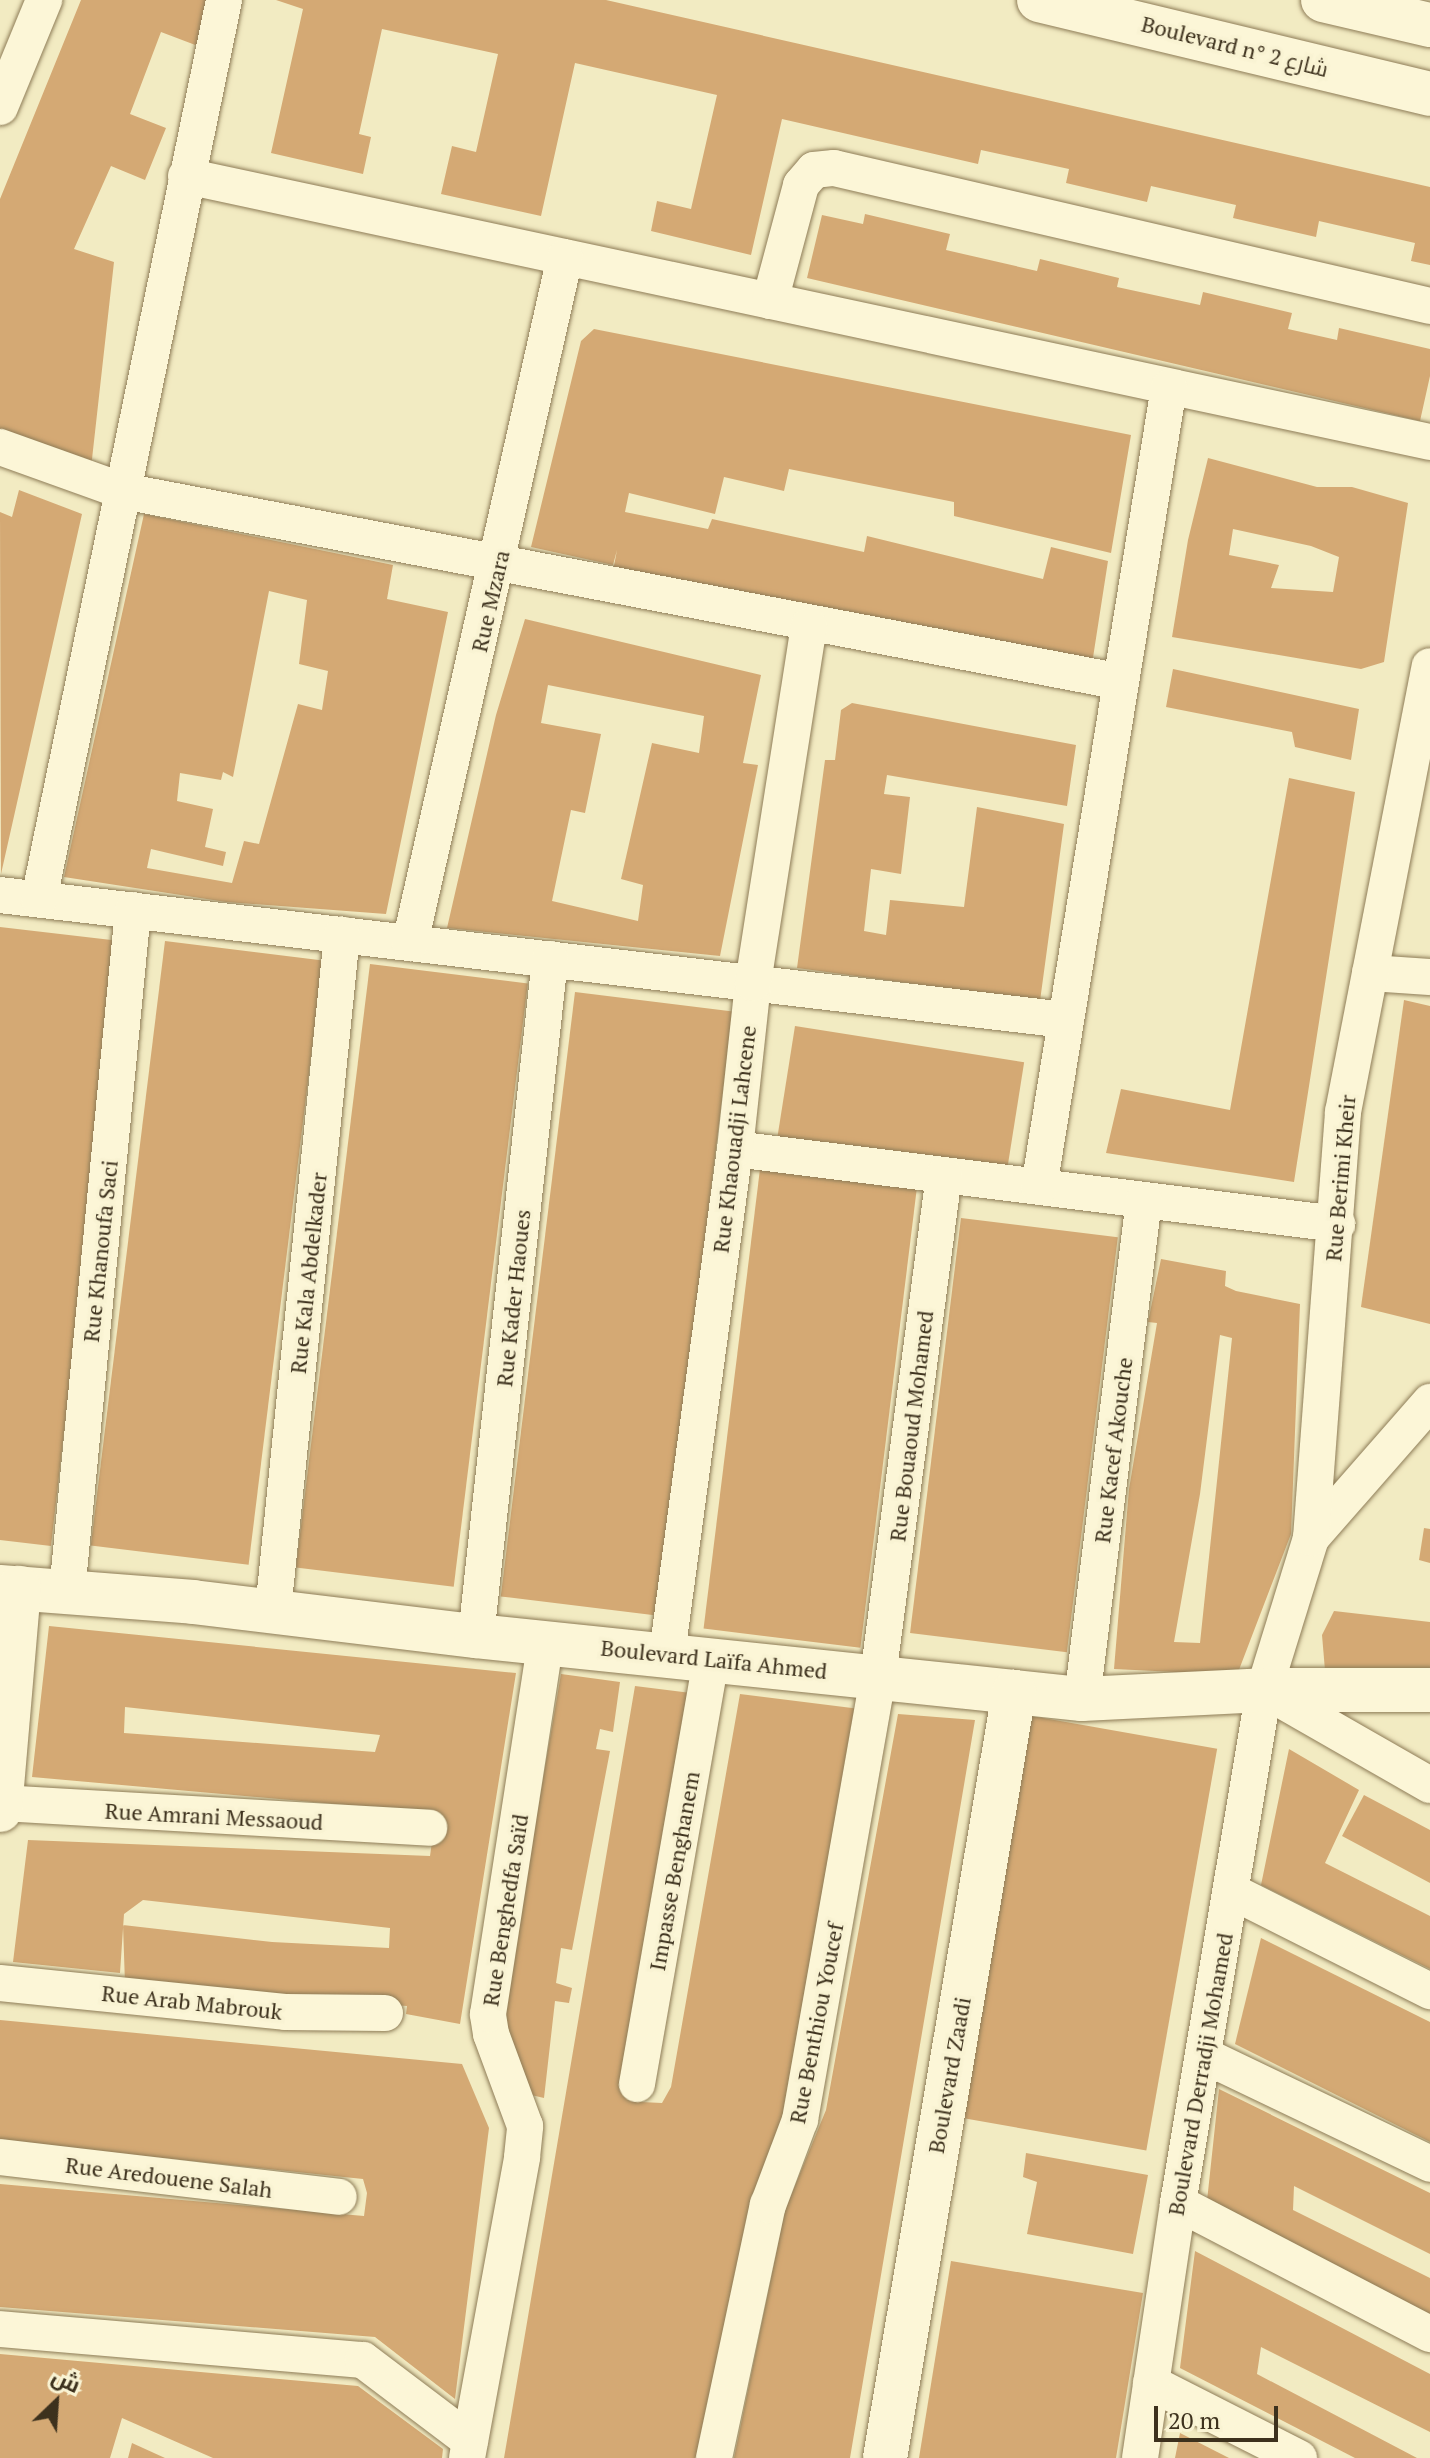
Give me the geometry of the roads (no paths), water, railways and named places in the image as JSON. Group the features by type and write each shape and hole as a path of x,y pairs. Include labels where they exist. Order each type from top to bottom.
{"street":[{"path":"0,107 44,0"},
{"path":"39,899 224,0"},
{"name":"Boulevard n° شارع 2","path":"1039,0 1430,94"},
{"path":"1323,0 1430,25"},
{"path":"770,301 801,185 814,170 834,168 1430,306"},
{"path":"186,176 1430,442"},
{"name":"Rue Mzara","path":"410,943 499,561 565,257"},
{"path":"1039,1187 1169,387"},
{"path":"0,447 123,491 499,561 809,625 1121,682"},
{"name":"Rue Khaouadji Lahcene","path":"667,1654 735,1149 753,983 809,625"},
{"name":"Rue Berimi Kheir","path":"1264,1690 1311,1538 1337,1224 1343,1112 1430,666"},
{"path":"0,895 1066,1020"},
{"name":"Rue Khanoufa Saci","path":"67,1592 133,910"},
{"name":"Rue Kala Abdelkader","path":"273,1611 342,935"},
{"name":"Rue Kader Haoues","path":"476,1636 550,959"},
{"path":"1370,973 1430,977"},
{"path":"735,1149 1337,1224"},
{"name":"Rue Bouaoud Mohamed","path":"878,1677 944,1175"},
{"name":"Rue Kacef Akouche","path":"1082,1699 1144,1200"},
{"path":"1311,1538 1430,1402"},
{"path":"0,1810 10,1588"},
{"name":"Boulevard Laïfa Ahmed","path":"10,1588 273,1611 476,1636 1082,1699 1264,1690 1430,1690"},
{"name":"Rue Benghedfa Saïd","path":"469,2450 525,2126 491,2034 488,2014 546,1641"},
{"name":"Impasse Benghanem","path":"637,2084 711,1659"},
{"name":"Rue Benthiou Youcef","path":"714,2458 768,2205 800,2120 878,1677"},
{"path":"1264,1690 1430,1785"},
{"name":"Boulevard Derradji Mohamed","path":"1140,2458 1178,2203 1264,1690"},
{"name":"Boulevard Zaadi","path":"885,2458 1014,1692"},
{"name":"Rue Amrani Messaoud","path":"0,1803 429,1828"},
{"path":"1231,1891 1430,1991"},
{"name":"Rue Arab Mabrouk","path":"0,1983 285,2012 385,2013"},
{"path":"1203,2055 1430,2164"},
{"name":"Rue Aredouene Salah","path":"0,2157 339,2197"},
{"path":"1178,2203 1430,2334"},
{"path":"0,2329 363,2360 469,2450"},
{"path":"1151,2383 1299,2458"}]}
